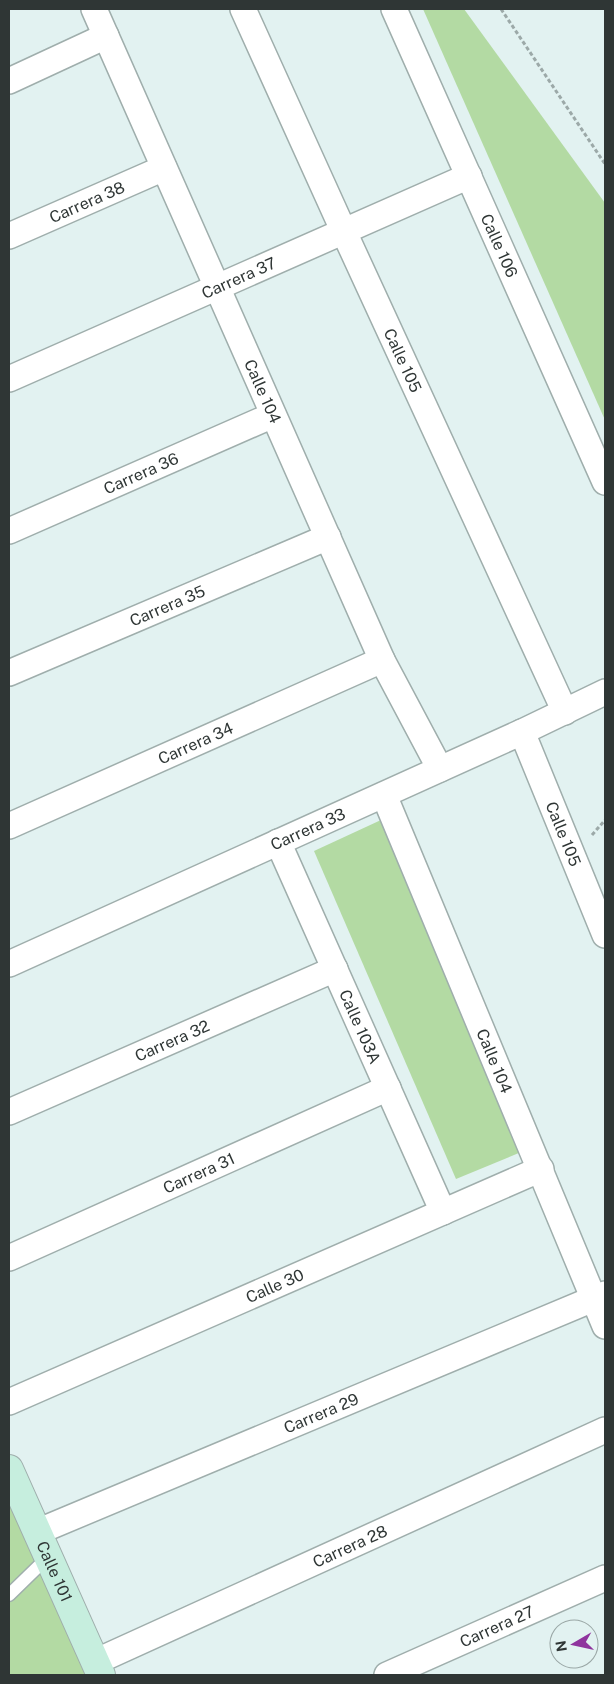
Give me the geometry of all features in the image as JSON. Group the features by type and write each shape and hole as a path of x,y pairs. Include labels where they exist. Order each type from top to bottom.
{"street":[{"name":"Calle 104","path":"94,9 382,660 440,769"},
{"name":"Calle 105","path":"243,9 565,712"},
{"name":"Calle 106","path":"394,9 605,482"},
{"path":"9,81 106,36"},
{"name":"Carrera 38","path":"9,236 164,168"},
{"name":"Carrera 37","path":"9,379 469,176"},
{"name":"Carrera 36","path":"9,531 273,415"},
{"name":"Carrera 35","path":"9,673 328,537"},
{"name":"Carrera 34","path":"9,826 382,660"},
{"name":"Carrera 33","path":"9,964 384,795 605,692"},
{"name":"Calle 105","path":"522,732 605,935"},
{"name":"Calle 104","path":"384,795 541,1170 600,1296 605,1326"},
{"name":"Calle 103A","path":"278,842 443,1212"},
{"name":"Carrera 32","path":"9,1112 335,969"},
{"name":"Carrera 31","path":"9,1258 388,1088"},
{"name":"Calle 30","path":"9,1402 541,1170"},
{"name":"Carrera 29","path":"37,1532 600,1296"},
{"name":"Carrera 28","path":"98,1669 605,1430"},
{"name":"Calle 101","path":"9,1469 98,1669"},
{"name":"Carrera 27","path":"387,1675 605,1578"}],"lane":[{"path":"9,1595 48,1557"}],"path":[{"path":"501,9 605,164"}],"green space":[{"path":"423,9 464,9 605,203 605,420"},
{"path":"381,820 526,1150 456,1179 314,851"},
{"path":"9,1497 88,1675 9,1675"}]}
